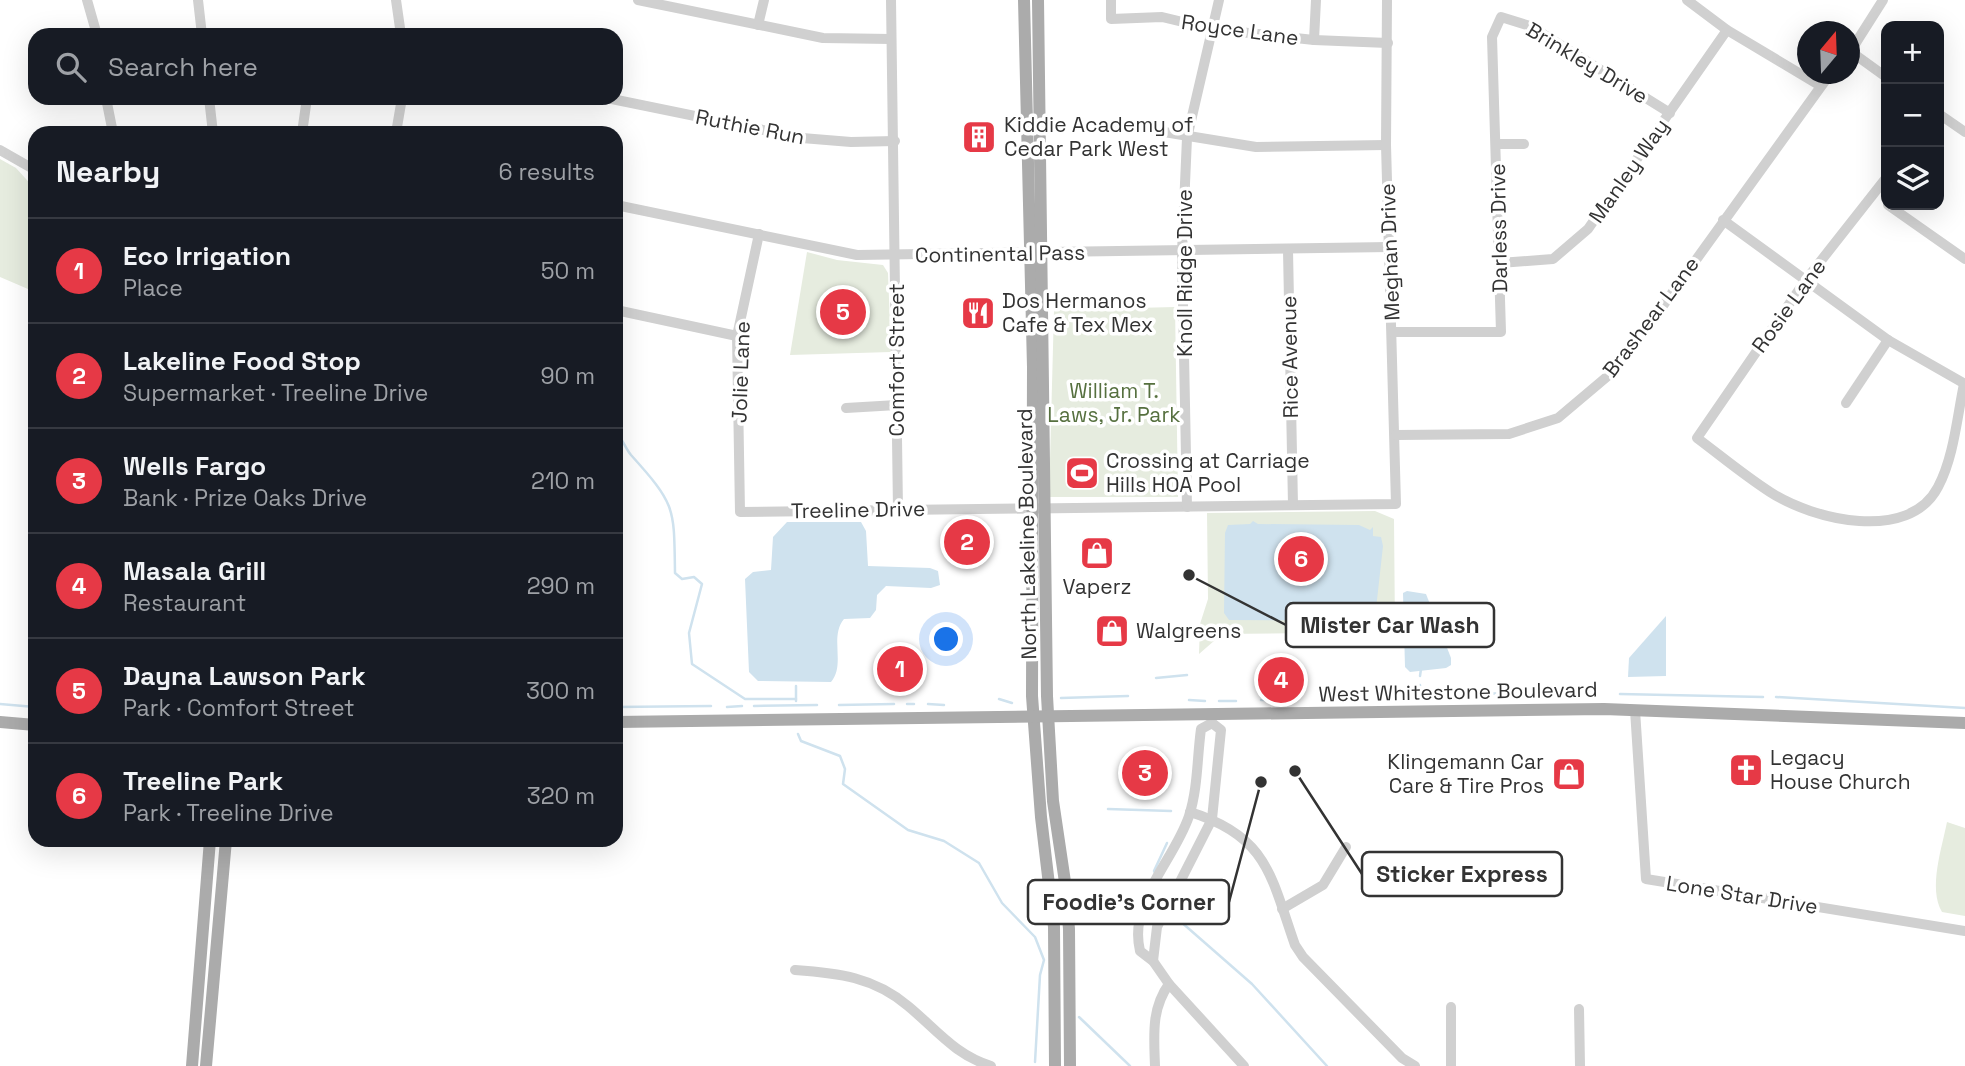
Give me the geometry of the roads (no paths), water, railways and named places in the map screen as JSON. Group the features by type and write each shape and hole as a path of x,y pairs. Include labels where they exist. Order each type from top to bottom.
{"main road":[{"name":"North Lakeline Boulevard","path":"1024,0 1035,253"},
{"name":"North Lakeline Boulevard","path":"1038,0 1035,253 1039,509 1053,801 1066,882 1069,929 1070,1066"},
{"name":"North Lakeline Boulevard","path":"1039,509 1033,718 1054,927 1055,1066"},
{"name":"West Whitestone Boulevard","path":"623,722 1033,718 1212,720 1635,710 1965,723"},
{"path":"0,722 28,724"},
{"path":"192,1066 210,847"},
{"path":"206,1066 225,847"}],"street":[{"path":"87,0 95,28"},
{"path":"198,0 201,28"},
{"path":"396,0 400,28"},
{"path":"640,0 823,38 891,39"},
{"path":"758,24 764,0"},
{"name":"Comfort Street","path":"891,0 898,510"},
{"name":"Royce Lane","path":"1111,0 1111,19 1162,17 1212,29 1314,40 1388,43"},
{"name":"Knoll Ridge Drive","path":"1187,507 1182,251 1187,138 1219,0"},
{"path":"1314,40 1316,0"},
{"name":"Meghan Drive","path":"1387,0 1386,145 1396,504"},
{"path":"1687,0 1727,30 1819,85"},
{"path":"1860,36 1882,0"},
{"name":"Brinkley Drive","path":"1501,17 1530,26 1670,113"},
{"name":"Darless Drive","path":"1392,332 1501,332 1492,37 1501,17"},
{"name":"Manley Way","path":"1500,262 1553,260 1588,229 1727,30"},
{"path":"1860,59 1881,74"},
{"name":"Brashear Lane","path":"1396,435 1509,434 1558,418 1609,375 1662,307 1819,85"},
{"name":"Ruthie Run","path":"623,101 802,138 851,142 895,141"},
{"path":"107,105 112,126"},
{"path":"210,105 212,126"},
{"path":"303,126 306,105"},
{"path":"397,126 400,105"},
{"path":"1944,117 1965,132"},
{"path":"1115,124 1187,138 1256,147 1386,145"},
{"path":"1497,144 1524,144"},
{"path":"0,150 28,166"},
{"name":"Rosie Lane","path":"1881,185 1805,281 1697,438 1771,493 1816,513 1879,523 1916,512 1938,489 1964,384"},
{"path":"1874,195 1881,200"},
{"name":"Continental Pass","path":"623,206 858,255 1390,247"},
{"path":"1896,210 1965,259"},
{"path":"1723,219 1888,340 1964,384"},
{"name":"Jolie Lane","path":"740,512 737,336 759,234"},
{"name":"Rice Avenue","path":"1288,250 1293,505"},
{"path":"623,312 737,336"},
{"path":"1846,404 1888,340"},
{"path":"846,408 897,405"},
{"name":"Treeline Drive","path":"740,512 1396,504"},
{"name":"Lone Star Drive","path":"1635,710 1646,879 1965,931"},
{"path":"1153,961 1157,927 1212,819 1221,730 1212,720 1201,729 1190,812 1138,920 1140,951 1153,961 1170,984 1244,1066"},
{"path":"1190,812 1212,819 1251,844 1265,861 1295,945 1303,957 1402,1058 1415,1066"},
{"path":"1282,909 1323,885 1346,847"},
{"path":"795,970 831,972 873,983 910,1007 953,1048 991,1066"},
{"path":"1155,1066 1154,1023 1160,997 1170,984"},
{"path":"1451,1007 1451,1066"},
{"path":"1579,1009 1580,1066"}],"water":[{"name":"Crossing at Carriage Hills HOA Pool","path":"1078,459 1097,476 1086,488 1067,470"},
{"path":"1253,521 1258,524 1359,525 1370,530 1373,527 1373,536 1381,537 1383,546 1375,618 1364,621 1229,620 1224,613 1225,533 1228,525 1250,524"},
{"path":"787,522 861,522 866,531 868,566 930,568 938,571 940,585 931,588 886,586 877,595 876,610 870,618 844,619 838,634 837,667 831,682 758,681 749,672 745,579 753,572 771,570 773,537"},
{"path":"1407,591 1426,594 1451,658 1451,665 1446,668 1410,672 1405,667 1403,593"},
{"path":"1666,616 1666,676 1628,677 1629,658"}],"waterway":[{"path":"623,443 657,485 670,508 675,573 682,579 694,577 702,584 689,633 692,664 745,699 796,699"},
{"path":"1420,676 1421,669"},
{"path":"1156,678 1187,675"},
{"path":"1420,685 1420,695"},
{"path":"796,686 796,701"},
{"path":"1400,695 1591,692"},
{"path":"1620,694 1763,697"},
{"path":"1061,698 1128,696"},
{"path":"1776,697 1965,708"},
{"path":"999,699 1012,703"},
{"path":"1342,700 1366,699"},
{"path":"1189,700 1205,701"},
{"path":"1261,700 1284,700"},
{"path":"1219,701 1236,701"},
{"path":"0,704 28,706"},
{"path":"839,705 894,704"},
{"path":"907,704 914,704"},
{"path":"928,704 944,705"},
{"path":"754,706 817,705"},
{"path":"623,707 711,706"},
{"path":"727,707 742,706"},
{"path":"798,734 801,741 840,756 845,769 843,784 908,830 944,841 979,863 1002,903 1035,937 1044,960 1040,975 1035,1062"},
{"path":"1108,809 1171,811"},
{"path":"1156,875 1154,871 1167,843"},
{"path":"1172,914 1252,984 1327,1066"},
{"path":"1079,1017 1130,1066"}],"place":[{"name":"Kiddie Academy of Cedar Park West","path":"979,137"},
{"name":"Dayna Lawson Park","path":"843,312"},
{"name":"Dos Hermanos Cafe & Tex Mex","path":"978,313"},
{"name":"Crossing at Carriage Hills HOA Pool","path":"1082,473"},
{"name":"Lakeline Food Stop","path":"967,542"},
{"name":"Vaperz","path":"1097,553"},
{"name":"Treeline Park","path":"1301,559"},
{"name":"Mister Car Wash","path":"1189,575"},
{"name":"Walgreens","path":"1112,631"},
{"name":"Eco Irrigation","path":"900,669"},
{"name":"Masala Grill","path":"1281,680"},
{"name":"Legacy House Church","path":"1746,770"},
{"name":"Sticker Express","path":"1295,771"},
{"name":"Wells Fargo","path":"1145,773"},
{"name":"Klingemann Car Care & Tire Pros","path":"1569,774"},
{"name":"Foodie's Corner","path":"1261,782"}],"park label":[{"name":"William T. Laws, Jr. Park","path":"1114,403"}]}
